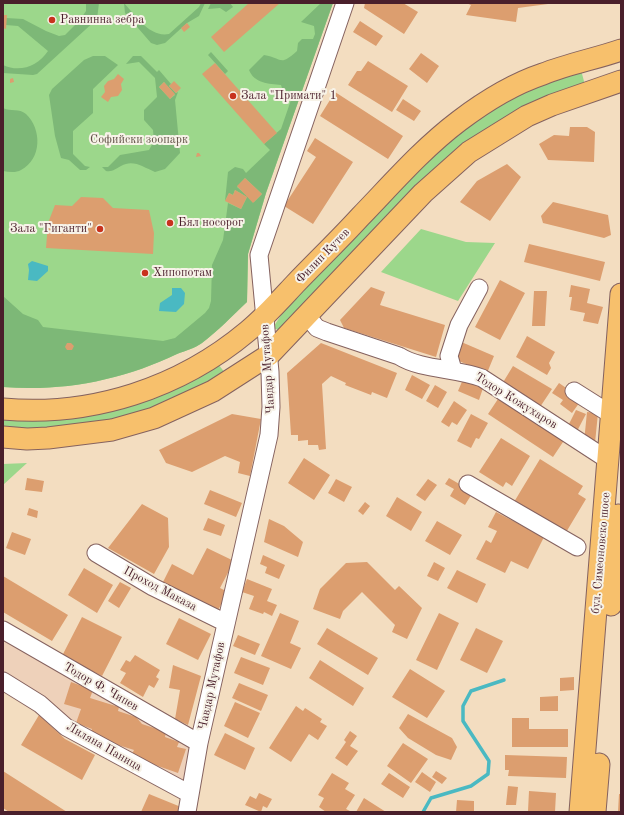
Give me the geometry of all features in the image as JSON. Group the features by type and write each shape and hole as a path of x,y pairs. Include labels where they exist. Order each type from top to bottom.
{"main road":[{"name":"Филип Кутев","path":"3,409 40,411 98,404 134,395 166,382 205,362 232,344 264,317 415,160 457,122 491,99 528,80 559,68 621,50"},
{"path":"3,437 27,439 66,437 112,430 154,418 213,391 268,355 307,316 414,202 469,152 527,116 552,105 621,81"},
{"name":"бул. Симеоновско шосе","path":"580,812 621,294"},
{"name":"бул. Симеоновско шосе","path":"595,812 621,482"}],"street":[{"name":"Чавдар Мутафов","path":"187,812 199,743 268,446 271,407 268,355 259,262 261,246 345,3"},
{"path":"453,370 449,356 459,326 479,288"},
{"name":"Тодор Кожухаров","path":"307,316 316,328 400,356 408,362 468,373 482,378 608,460"},
{"path":"574,390 612,415"},
{"path":"468,484 577,547"},
{"name":"Проход Маказа","path":"96,554 153,587 226,623"},
{"name":"Тодор Ф. Чипев","path":"3,630 199,743"},
{"name":"Лиляна Паница","path":"3,681 40,704 66,727 190,794"}],"shaded area":[{"path":"8,638 193,743 183,780 175,784 106,748 3,676 3,644"}],"green space":[{"name":"Софийски зоопарк","path":"3,3 333,3 266,193 248,254 247,302 199,345 135,371 92,382 48,388 3,387"},
{"path":"86,3 99,3 97,19 37,74 3,73 3,65 16,68 28,67 39,61 48,51 18,26 6,25 6,18 23,19 59,36 65,35 80,20 86,11"},
{"path":"124,3 149,29 156,33 169,34 199,7 201,3 205,3 199,16 187,23 165,43 157,45 151,43 125,13"},
{"path":"211,3 230,3 233,7 226,12 220,8 208,9"},
{"path":"321,3 333,3 266,193 248,254 247,302 199,345 135,371 70,386 48,388 3,387 3,296 23,314 38,320 43,327 163,341 175,338 205,313 209,308 211,301 212,265 223,240 228,203 241,209 247,197 235,190 233,195 229,193 225,201 228,172 235,167 243,169 246,173 270,150 264,144 281,129 291,100 289,93 282,88 281,85 262,82 254,78 249,70 264,55 284,60 297,51 298,43 302,39 313,39 315,34 314,26 301,22","holes":["245,178 262,194 254,202 237,187"]},
{"path":"211,52 228,71 225,74 208,55"},
{"path":"93,56 105,56 118,65 93,89 93,113 73,131 73,154 85,166 90,167 86,170 80,170 69,160 61,158 55,136 49,95 52,89 84,60"},
{"path":"133,56 141,56 157,72 159,70 171,84 169,86 176,93 178,92 175,100 180,153 165,169 155,172 138,164 130,163 110,171 106,171 102,167 108,167 120,155 149,150 154,141 153,130 144,120 144,110 157,97 155,78 139,62 126,64","holes":["164,82 175,95 170,99 159,87"]},
{"path":"581,70 585,85 532,104 280,330 275,329 274,326 283,312 443,144 506,99"},
{"path":"3,108 21,111 26,114 31,120 37,135 36,151 33,159 28,165 17,172 3,171"},
{"path":"421,229 466,242 495,243 458,301 381,272"},
{"path":"218,364 226,374 177,401 85,428 3,429 3,417"},
{"path":"27,463 3,485 3,464"}],"water":[{"path":"32,261 48,266 48,271 37,281 28,280 28,264"},
{"path":"172,288 181,288 185,293 184,304 176,312 159,311 160,303 172,295"}],"building":[{"path":"249,3 280,3 224,52 211,37"},
{"path":"365,3 403,3 418,12 404,34 364,8"},
{"path":"466,3 548,4 518,8 516,22 466,15 471,5"},
{"path":"3,15 7,15 6,29 3,28"},
{"path":"360,21 383,36 376,46 353,32"},
{"path":"187,23 190,27 184,32 181,28"},
{"path":"421,53 439,66 427,83 409,69"},
{"path":"368,61 408,86 392,112 348,85 357,71 361,71"},
{"name":"Зала \"Примати\" 1","path":"215,63 277,133 264,144 202,74"},
{"path":"118,74 124,79 121,84 122,90 118,96 111,97 108,102 101,97 105,92 104,86"},
{"path":"13,78 14,82 10,83 10,79"},
{"path":"174,81 181,88 176,93 169,86"},
{"path":"164,82 175,94 170,99 159,87"},
{"path":"335,92 403,136 388,159 320,116"},
{"path":"403,99 421,111 414,121 396,110"},
{"path":"570,127 587,127 595,132 594,162 548,160 539,144 554,135 569,136"},
{"path":"315,138 353,162 313,224 284,206 316,157 307,151"},
{"path":"197,153 199,153 201,156 196,157"},
{"path":"507,164 521,177 490,221 460,202 477,181"},
{"path":"245,178 262,194 253,203 237,186"},
{"path":"235,190 247,197 241,209 225,201 229,193 233,195"},
{"name":"Зала \"Гиганти\"","path":"81,197 103,198 113,208 149,210 154,233 153,254 46,248 48,223 55,205 72,206"},
{"path":"553,202 608,215 611,235 604,238 543,223 541,216"},
{"path":"529,244 605,262 600,281 524,262"},
{"path":"500,280 525,293 500,340 475,327"},
{"path":"571,285 590,289 587,303 603,307 598,324 583,321 585,313 570,310 572,297 569,297"},
{"path":"371,287 385,292 380,305 445,325 436,357 344,328 340,320"},
{"path":"534,291 547,291 545,326 532,326"},
{"path":"527,336 555,352 549,363 551,368 547,375 516,357"},
{"path":"459,341 494,356 487,373 452,358"},
{"path":"67,343 71,343 74,346 72,350 67,350 65,347"},
{"path":"321,343 397,373 387,398 372,392 371,395 345,385 346,383 331,376 322,384 326,449 319,450 318,445 308,445 308,440 298,441 298,435 291,435 287,373"},
{"path":"513,366 552,389 540,407 502,384"},
{"path":"412,375 430,385 422,399 405,390"},
{"path":"464,377 484,385 479,400 458,391"},
{"path":"559,383 582,399 572,413 560,404 563,400 552,393"},
{"path":"435,385 447,392 438,408 426,401"},
{"path":"500,396 565,439 553,457 488,414"},
{"path":"454,401 467,410 457,425 452,422 449,427 441,422"},
{"path":"576,410 586,414 575,435 566,430"},
{"path":"587,412 598,413 595,443 584,442"},
{"path":"232,414 261,419 250,476 238,473 240,462 225,456 192,472 166,463 159,450"},
{"path":"471,414 488,423 479,439 476,438 471,448 457,441"},
{"path":"501,438 530,456 512,486 506,482 503,487 479,472"},
{"path":"304,458 330,475 314,500 288,483"},
{"path":"540,459 583,486 578,494 586,499 565,534 514,502"},
{"path":"27,478 44,481 42,492 25,490"},
{"path":"449,478 473,492 465,505 450,496 454,489 445,484"},
{"path":"336,479 352,487 344,502 328,493"},
{"path":"428,479 437,485 425,501 416,495"},
{"path":"210,490 242,503 236,517 204,504"},
{"path":"397,497 422,512 411,531 386,516"},
{"path":"365,502 370,506 363,515 358,511"},
{"path":"142,504 168,518 169,547 154,574 108,548"},
{"path":"29,508 38,511 37,518 27,515"},
{"path":"496,512 544,537 528,569 511,561 505,573 476,559 486,540 491,543 497,531 488,527"},
{"path":"208,518 225,525 221,536 203,530"},
{"path":"269,519 284,526 303,542 298,557 264,542"},
{"path":"437,521 462,535 450,555 425,541"},
{"path":"12,532 31,539 25,555 6,548"},
{"path":"207,548 234,561 220,588 228,592 217,612 162,584 172,564 193,575"},
{"path":"263,555 285,565 279,579 265,573 267,567 260,564"},
{"path":"367,562 395,590 399,586 422,608 407,639 392,632 395,625 362,592 343,611 340,619 313,609 320,589 346,563"},
{"path":"434,562 445,568 438,581 427,576"},
{"path":"84,568 113,585 97,613 68,595"},
{"path":"457,570 486,584 477,603 447,588"},
{"path":"3,576 68,615 52,641 3,612"},
{"path":"247,579 272,589 267,601 277,605 272,616 264,612 263,614 249,609 254,596 242,592"},
{"path":"120,582 131,588 119,608 108,601"},
{"path":"280,613 299,621 290,643 301,648 291,669 261,656"},
{"path":"439,613 459,623 437,670 416,660"},
{"path":"82,617 122,637 102,676 62,656"},
{"path":"179,618 211,634 198,660 166,644"},
{"path":"327,628 378,658 368,675 317,644"},
{"path":"476,628 503,641 487,673 460,660"},
{"path":"238,635 260,644 255,655 233,646"},
{"path":"135,655 160,670 156,677 159,679 154,688 149,685 143,697 120,683 126,673 120,670 126,660 130,662"},
{"path":"241,657 270,668 263,685 234,673"},
{"path":"320,660 364,688 353,706 309,678"},
{"path":"173,665 201,676 188,725 175,719 180,690 169,688"},
{"path":"410,669 445,691 427,718 392,697"},
{"path":"574,677 574,690 560,691 560,678"},
{"path":"71,682 93,690 90,698 119,707 118,711 136,717 142,724 166,732 165,737 179,742 177,747 186,749 178,773 138,759 139,756 132,754 134,750 90,736 92,729 76,723 81,709 64,704"},
{"path":"239,683 268,695 261,711 232,698"},
{"path":"558,696 558,711 540,711 540,697"},
{"path":"235,702 260,713 248,738 224,726"},
{"path":"296,706 303,711 305,708 322,719 320,722 327,726 318,740 309,734 291,762 269,748"},
{"path":"408,714 452,738 457,747 451,760 436,755 408,738 399,728"},
{"path":"39,715 65,739 95,755 82,780 21,745"},
{"path":"512,718 529,718 529,729 568,729 568,747 512,747"},
{"path":"350,731 357,736 350,746 358,751 347,766 335,758 346,742 344,740"},
{"path":"225,733 255,748 245,770 214,755"},
{"path":"403,743 428,759 411,783 387,766"},
{"path":"505,755 567,757 566,778 508,776 509,770 505,770"},
{"path":"3,771 67,812 9,812 3,808"},
{"path":"436,771 447,778 442,784 432,777"},
{"path":"422,772 436,782 430,792 415,782"},
{"path":"332,773 349,783 345,789 355,795 346,809 352,812 326,812 319,807 324,798 318,795"},
{"path":"389,773 410,787 403,798 381,784"},
{"path":"508,786 518,787 516,805 506,805"},
{"path":"529,791 556,793 555,812 528,811"},
{"path":"259,793 272,799 267,808 263,806 261,812 245,805 250,796 256,799"},
{"path":"149,794 181,807 179,812 141,812"},
{"path":"619,794 621,794 621,812 618,812"},
{"path":"364,798 386,812 356,812"},
{"path":"457,800 474,801 474,812 456,812"}],"waterway":[{"path":"423,812 431,798 471,786 488,774 489,761 463,721 463,706 471,691 504,680"}],"place":[{"name":"Равнинна зебра","path":"52,20"},
{"name":"Зала \"Примати\" 1","path":"233,96"},
{"name":"Бял носорог","path":"170,223"},
{"name":"Зала \"Гиганти\"","path":"100,229"},
{"name":"Хипопотам","path":"145,273"}]}
